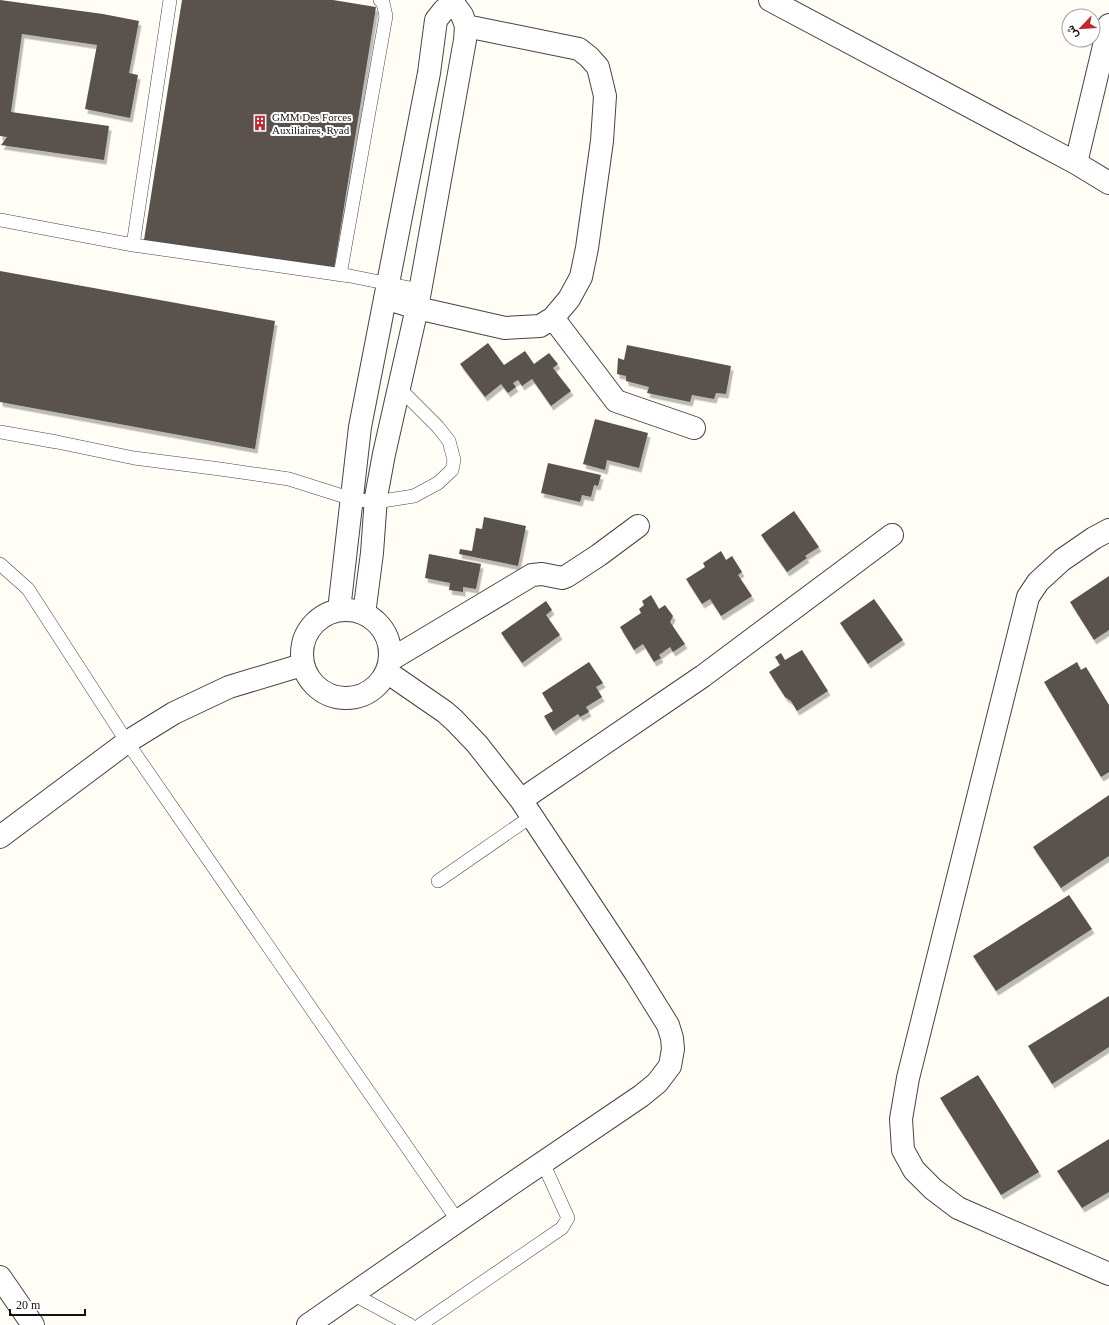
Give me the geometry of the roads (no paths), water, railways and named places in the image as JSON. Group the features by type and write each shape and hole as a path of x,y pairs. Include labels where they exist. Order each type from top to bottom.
{"street":[{"path":"770,0 1076,163 1109,183"},
{"path":"339,610 360,427 428,73 436,20 452,2 462,16 466,26 465,40 418,299 384,454 376,502 372,553 364,614"},
{"path":"1076,163 1109,25"},
{"path":"386,291 418,299 505,328 540,326 553,318 569,299 581,277 587,248 602,141 605,96 598,67 579,49 466,26"},
{"path":"553,318 616,401 694,428"},
{"path":"388,666 389,646 385,633 376,622 364,614 352,610 339,610 322,617 308,629 301,647 302,665 312,685 331,697 353,699 373,690 388,666 532,575 542,574 562,578 568,576 638,526"},
{"path":"1109,530 1094,538 1062,560 1038,582 1028,597 908,1078 901,1119 903,1150 914,1170 933,1188 958,1208 1109,1274"},
{"path":"527,808 892,535"},
{"path":"0,837 127,742 174,713 229,687 302,665"},
{"path":"308,1325 458,1220 641,1096 657,1083 670,1066 672,1038 668,1025 632,966 527,808 476,744 454,720 388,666"},
{"path":"0,1277 33,1325"}],"lane":[{"path":"134,245 170,0"},
{"path":"340,275 386,16 383,3 380,0"},
{"path":"0,220 134,245 340,275 386,291"},
{"path":"0,432 134,458 289,479 352,499 376,502 414,496 438,483 452,470 454,460 449,441 438,427 398,387"},
{"path":"0,564 28,589 127,742 458,1220"},
{"path":"438,881 527,808"},
{"path":"420,1325 562,1228 568,1218 543,1163"},
{"path":"353,1294 410,1325"}],"place":[{"name":"GMM Des Forces Auxiliaires, Ryad","path":"260,123"}]}
